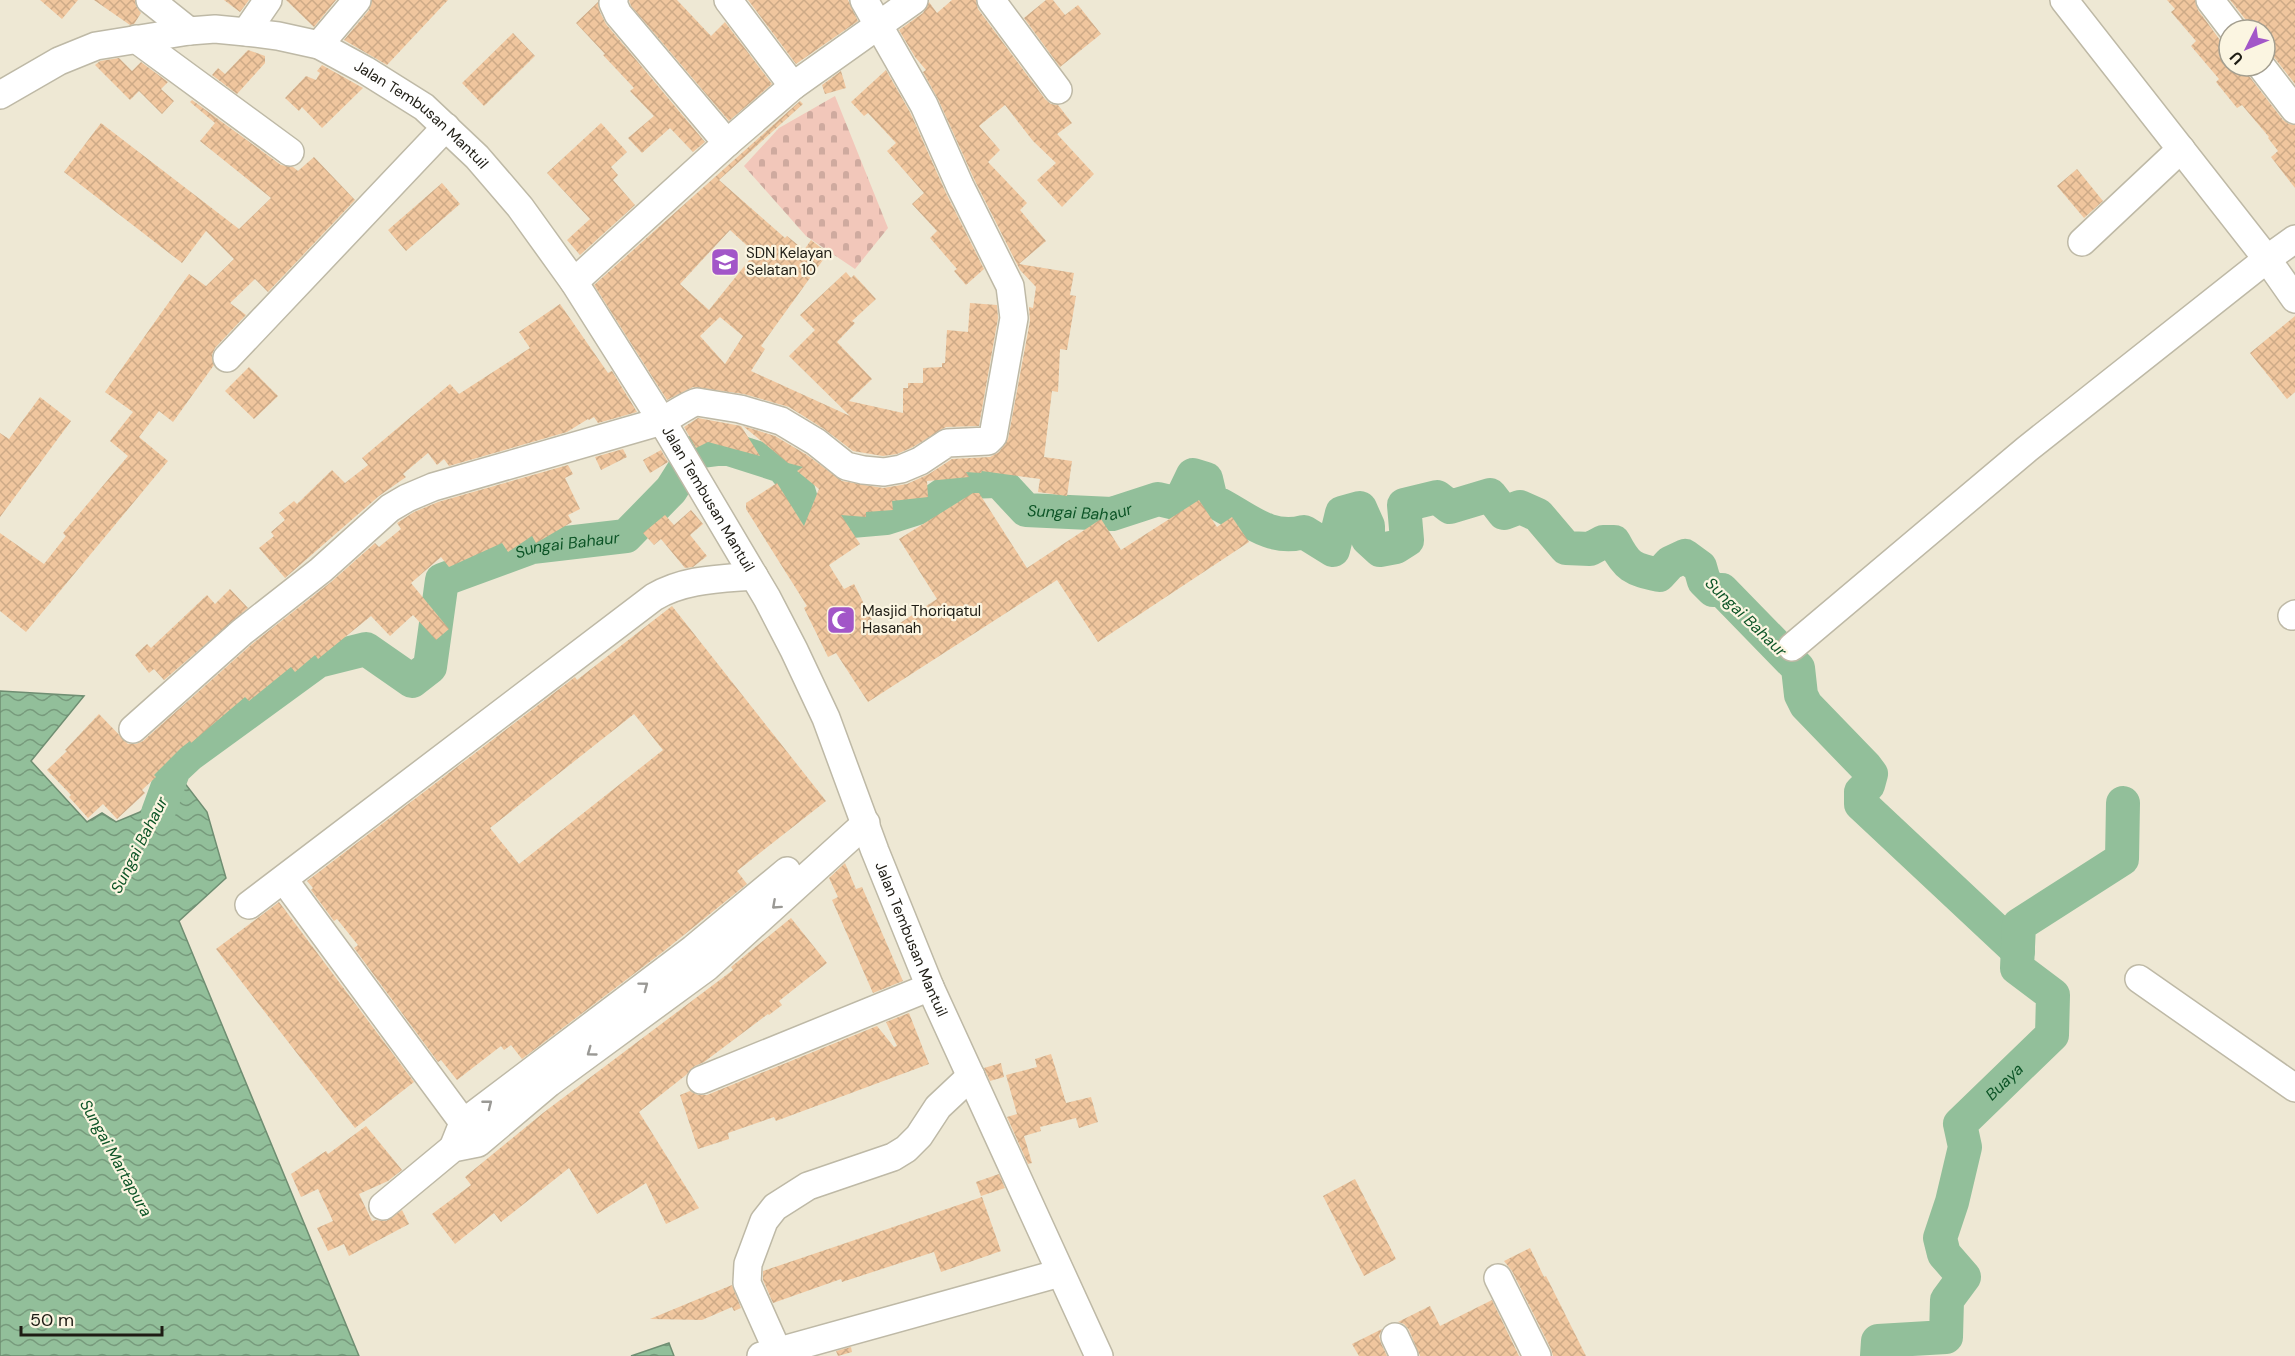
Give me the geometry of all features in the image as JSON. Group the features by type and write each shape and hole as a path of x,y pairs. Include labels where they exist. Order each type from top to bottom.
{"street":[{"path":"150,0 189,31"},
{"path":"246,32 268,0"},
{"path":"614,0 618,14 727,143"},
{"path":"728,0 793,86"},
{"path":"133,729 242,632 321,570 390,508 433,487 662,421 684,410 692,403 757,413 781,421 799,430 846,466 863,471 901,470 920,461 947,443 988,441 993,436 1014,318 1010,286 960,186 924,105 864,0"},
{"path":"574,282 793,86 914,0"},
{"path":"991,0 1058,90"},
{"path":"2064,0 2267,259 2295,299"},
{"path":"2210,0 2224,18"},
{"path":"319,45 346,4"},
{"name":"Jalan Tembusan Mantuil","path":"0,95 77,53 96,46 189,31 215,29 246,32 319,45 365,70 424,107 477,157 520,207 574,282 662,421 754,576 794,650 821,708 930,987 1099,1356"},
{"path":"136,39 290,152"},
{"path":"2270,78 2295,110"},
{"path":"227,358 446,127"},
{"path":"2082,242 2181,149"},
{"path":"1792,647 2027,449 2295,239"},
{"path":"249,905 654,597 671,587 697,581 754,576"},
{"path":"383,1206 544,1074 700,958 863,817"},
{"path":"284,880 409,1047 465,1138"},
{"path":"2139,979 2295,1088"},
{"path":"701,1080 930,987"},
{"path":"971,1076 938,1107 919,1136 906,1149 893,1157 808,1186 776,1207 764,1221 748,1264 747,1283 768,1353 1060,1273"},
{"path":"1498,1278 1537,1356"}],"green space":[{"path":"835,96 888,228 855,269 806,236 744,166 779,128"}],"water":[{"name":"Sungai Martapura","path":"0,691 84,696 31,761 87,822 102,813 116,822 140,812 153,800 151,791 174,769 207,812 226,878 179,921 359,1356 0,1356"},
{"path":"669,1343 674,1356 631,1356"}],"building":[{"path":"40,0 78,0 62,19"},
{"path":"94,0 135,0 141,13 134,24 130,25"},
{"path":"224,0 249,0 240,12"},
{"path":"286,0 336,0 314,27"},
{"path":"372,0 448,0 387,65 344,40 369,10"},
{"path":"629,0 677,0 711,36 725,22 772,84 729,121 631,6"},
{"path":"748,0 848,0 858,21 796,64"},
{"path":"952,0 976,0 978,9 1045,99 1051,104 1058,105 1072,123 1057,134 1094,174 1062,207 1037,180 1056,163 1033,141 1005,105 979,126 1000,150 988,162 1027,203 1020,210 1046,241 1019,264 1074,273 1070,295 1076,296 1067,350 1060,349 1058,392 1052,391 1044,457 1072,461 1067,496 1038,492 1040,479 982,471 981,473 966,472 969,477 927,481 928,497 892,501 893,510 866,512 866,517 841,515 860,544 829,565 844,589 854,584 880,636 937,599 899,539 973,493 979,493 1027,568 1101,519 1121,550 1199,500 1217,527 1232,517 1249,542 1098,642 1057,580 868,702 836,653 828,657 804,608 807,606 746,509 746,503 777,483 804,526 819,489 797,471 803,467 788,463 743,426 775,436 807,455 842,481 883,488 907,484 929,474 952,459 990,457 999,452 1008,439 1030,321 1029,307 1033,308 1036,287 1020,270 923,72 926,70 915,57 899,30 923,13 929,2 937,13"},
{"path":"1046,0 1053,0 1065,15 1078,5 1101,34 1060,67 1021,14 1024,18"},
{"path":"2167,0 2195,0 2198,10 2217,36 2217,77 2191,46 2196,41 2171,12 2175,9"},
{"path":"2230,0 2295,0 2295,84 2277,61 2277,18 2244,18"},
{"path":"598,2 606,24 705,142 693,152 670,128 642,153 628,138 654,116 630,91 634,88 576,23"},
{"path":"513,33 535,56 484,106 462,83"},
{"path":"248,50 265,56 265,63 237,94 212,75 218,68 225,74"},
{"path":"119,58 132,71 141,62 168,82 161,89 174,101 162,114 139,91 130,100 95,65 100,61"},
{"path":"322,65 363,88 322,128 302,107 299,111 285,98 306,76 316,80 320,73 317,71"},
{"path":"886,70 910,112 946,193 984,269 966,285 954,271 957,269 930,238 937,231 912,204 924,193 887,151 896,143 868,113 864,116 851,102"},
{"path":"841,71 846,88 825,94 822,85"},
{"path":"2251,78 2283,120 2295,125 2295,188 2271,157 2278,151 2269,137 2242,105 2237,108 2216,82 2219,79"},
{"path":"192,100 281,165 293,167 298,171 314,157 355,200 268,292 255,279 230,303 246,315 215,348 212,355 214,365 173,422 159,411 139,437 168,461 26,632 0,611 0,533 44,564 66,536 63,533 128,456 110,441 133,412 105,392 189,274 206,286 234,259 206,231 182,263 64,172 101,123 239,229 271,198 200,141 215,123 190,102"},
{"path":"800,101 803,104 719,180 785,238 787,236 804,250 811,240 828,253 761,346 765,349 751,371 850,416 789,356 815,330 800,315 846,272 851,278 854,275 876,299 852,321 855,323 837,342 872,379 849,401 903,413 903,388 908,388 908,383 923,383 923,368 942,367 942,363 945,363 947,330 968,332 970,303 997,305 998,318 979,426 946,427 913,447 897,454 883,456 853,451 789,407 744,394 693,387 667,400 594,285","holes":["730,230 755,253 709,310 680,284","720,317 743,336 725,364 700,336"]},
{"path":"601,123 627,152 611,167 618,175 613,180 635,205 580,255 567,240 590,219 547,173"},
{"path":"2077,169 2103,201 2084,218 2057,186"},
{"path":"442,183 460,204 406,251 388,230"},
{"path":"560,304 608,373 612,371 637,412 598,423 594,417 567,432 449,466 444,459 437,465 428,453 403,474 406,477 379,496 285,578 259,548 274,536 271,532 285,520 279,513 294,501 297,504 332,470 345,483 368,465 362,458 450,384 459,394 530,348 519,332"},
{"path":"2295,316 2295,392 2287,399 2250,353"},
{"path":"249,367 278,396 254,419 225,391"},
{"path":"40,397 71,421 0,517 0,433 9,439"},
{"path":"698,418 741,426 760,456 708,442 696,448 684,427"},
{"path":"623,449 627,457 601,470 595,457"},
{"path":"661,450 668,462 650,473 643,460"},
{"path":"568,465 573,474 565,478 580,509 568,515 572,522 536,543 532,536 508,552 502,543 449,567 441,557 411,583 449,629 436,640 413,615 390,636 371,616 318,659 315,655 295,672 291,667 249,701 245,697 191,743 190,741 181,748 142,790 145,793 117,819 103,804 88,818 69,797 71,795 47,770 99,714 128,744 143,741 252,644 331,582 375,543 379,547 401,529 397,523 414,512 438,502"},
{"path":"691,510 703,524 690,535 707,556 693,567 685,568 661,539 654,545 643,533 665,515 674,525"},
{"path":"230,589 248,608 164,680 154,669 149,673 135,655 147,644 151,648 207,595 215,604"},
{"path":"672,606 826,801 737,871 747,884 664,951 522,1059 511,1045 504,1050 501,1046 457,1080 441,1060 438,1062 354,948 358,945 337,919 334,921 307,881 575,677 577,680","holes":["634,714 663,750 519,864 490,828"]},
{"path":"845,863 856,889 862,887 903,981 873,993 832,900 838,897 829,878"},
{"path":"279,902 414,1082 355,1128 216,949"},
{"path":"791,918 827,963 779,1001 782,1005 704,1062 695,1066 639,1112 699,1208 666,1224 646,1183 597,1214 569,1168 501,1222 494,1213 455,1244 432,1214 471,1185 465,1177 543,1113 733,970 731,967"},
{"path":"909,1013 929,1064 776,1121 774,1117 728,1133 729,1139 698,1149 680,1095 690,1091 698,1095 707,1095 877,1026 894,1047 897,1046 886,1022"},
{"path":"1051,1054 1066,1103 1091,1097 1098,1122 1079,1128 1076,1118 1040,1127 1041,1131 1024,1136 1032,1163 1028,1164 1007,1117 1017,1114 1006,1075 1037,1067 1035,1059"},
{"path":"1001,1063 1004,1077 990,1081 984,1068"},
{"path":"366,1126 402,1170 388,1181 359,1194 372,1221 386,1221 402,1210 409,1224 349,1256 344,1244 328,1251 317,1228 333,1221 318,1189 301,1197 291,1174 326,1151 328,1154"},
{"path":"999,1174 1005,1188 981,1196 976,1182"},
{"path":"1355,1179 1396,1259 1364,1276 1323,1196"},
{"path":"982,1197 1001,1251 941,1272 934,1252 842,1282 841,1279 773,1303 763,1280 763,1271"},
{"path":"1530,1248 1586,1356 1553,1356 1512,1271 1504,1261"},
{"path":"732,1285 741,1308 734,1311 732,1307 702,1320 650,1319"},
{"path":"1492,1300 1519,1356 1420,1356 1409,1330 1404,1324 1398,1322 1430,1306 1440,1326"},
{"path":"1382,1329 1379,1336 1387,1356 1359,1356 1352,1344"},
{"path":"851,1347 852,1352 838,1356 836,1351"}],"waterway":[{"name":"Sungai Bahaur","path":"158,813 174,769 189,755 318,661 366,649 412,681 430,667 442,580 532,547 626,536 671,490 695,452 726,448 782,466 796,483 805,513 814,520 828,523 886,518 930,504 961,482 999,481 1026,510 1112,514 1158,499 1179,504 1193,475 1206,479 1211,500 1256,525 1278,533 1304,532 1333,550 1342,513 1360,508 1368,526 1368,539 1380,550 1396,547 1407,540 1404,505 1437,497 1450,507 1490,495 1504,513 1520,507 1538,515 1566,548 1590,549 1603,542 1614,542 1631,566 1659,575 1670,563 1685,556 1700,567 1704,581 1713,590 1722,590 1798,668 1801,695 1806,705 1871,774 1868,785 1861,792 1861,804 2018,951"},
{"name":"Buaya","path":"1877,1356 1878,1341 1946,1337 1947,1300 1964,1277 1944,1254 1940,1238 1952,1202 1965,1147 1960,1124 2052,1035 2053,995 2017,968 2019,925 2122,859 2123,803"}],"place":[{"name":"SDN Kelayan Selatan 10","path":"725,262"},
{"name":"Masjid Thoriqatul Hasanah","path":"841,620"}]}
